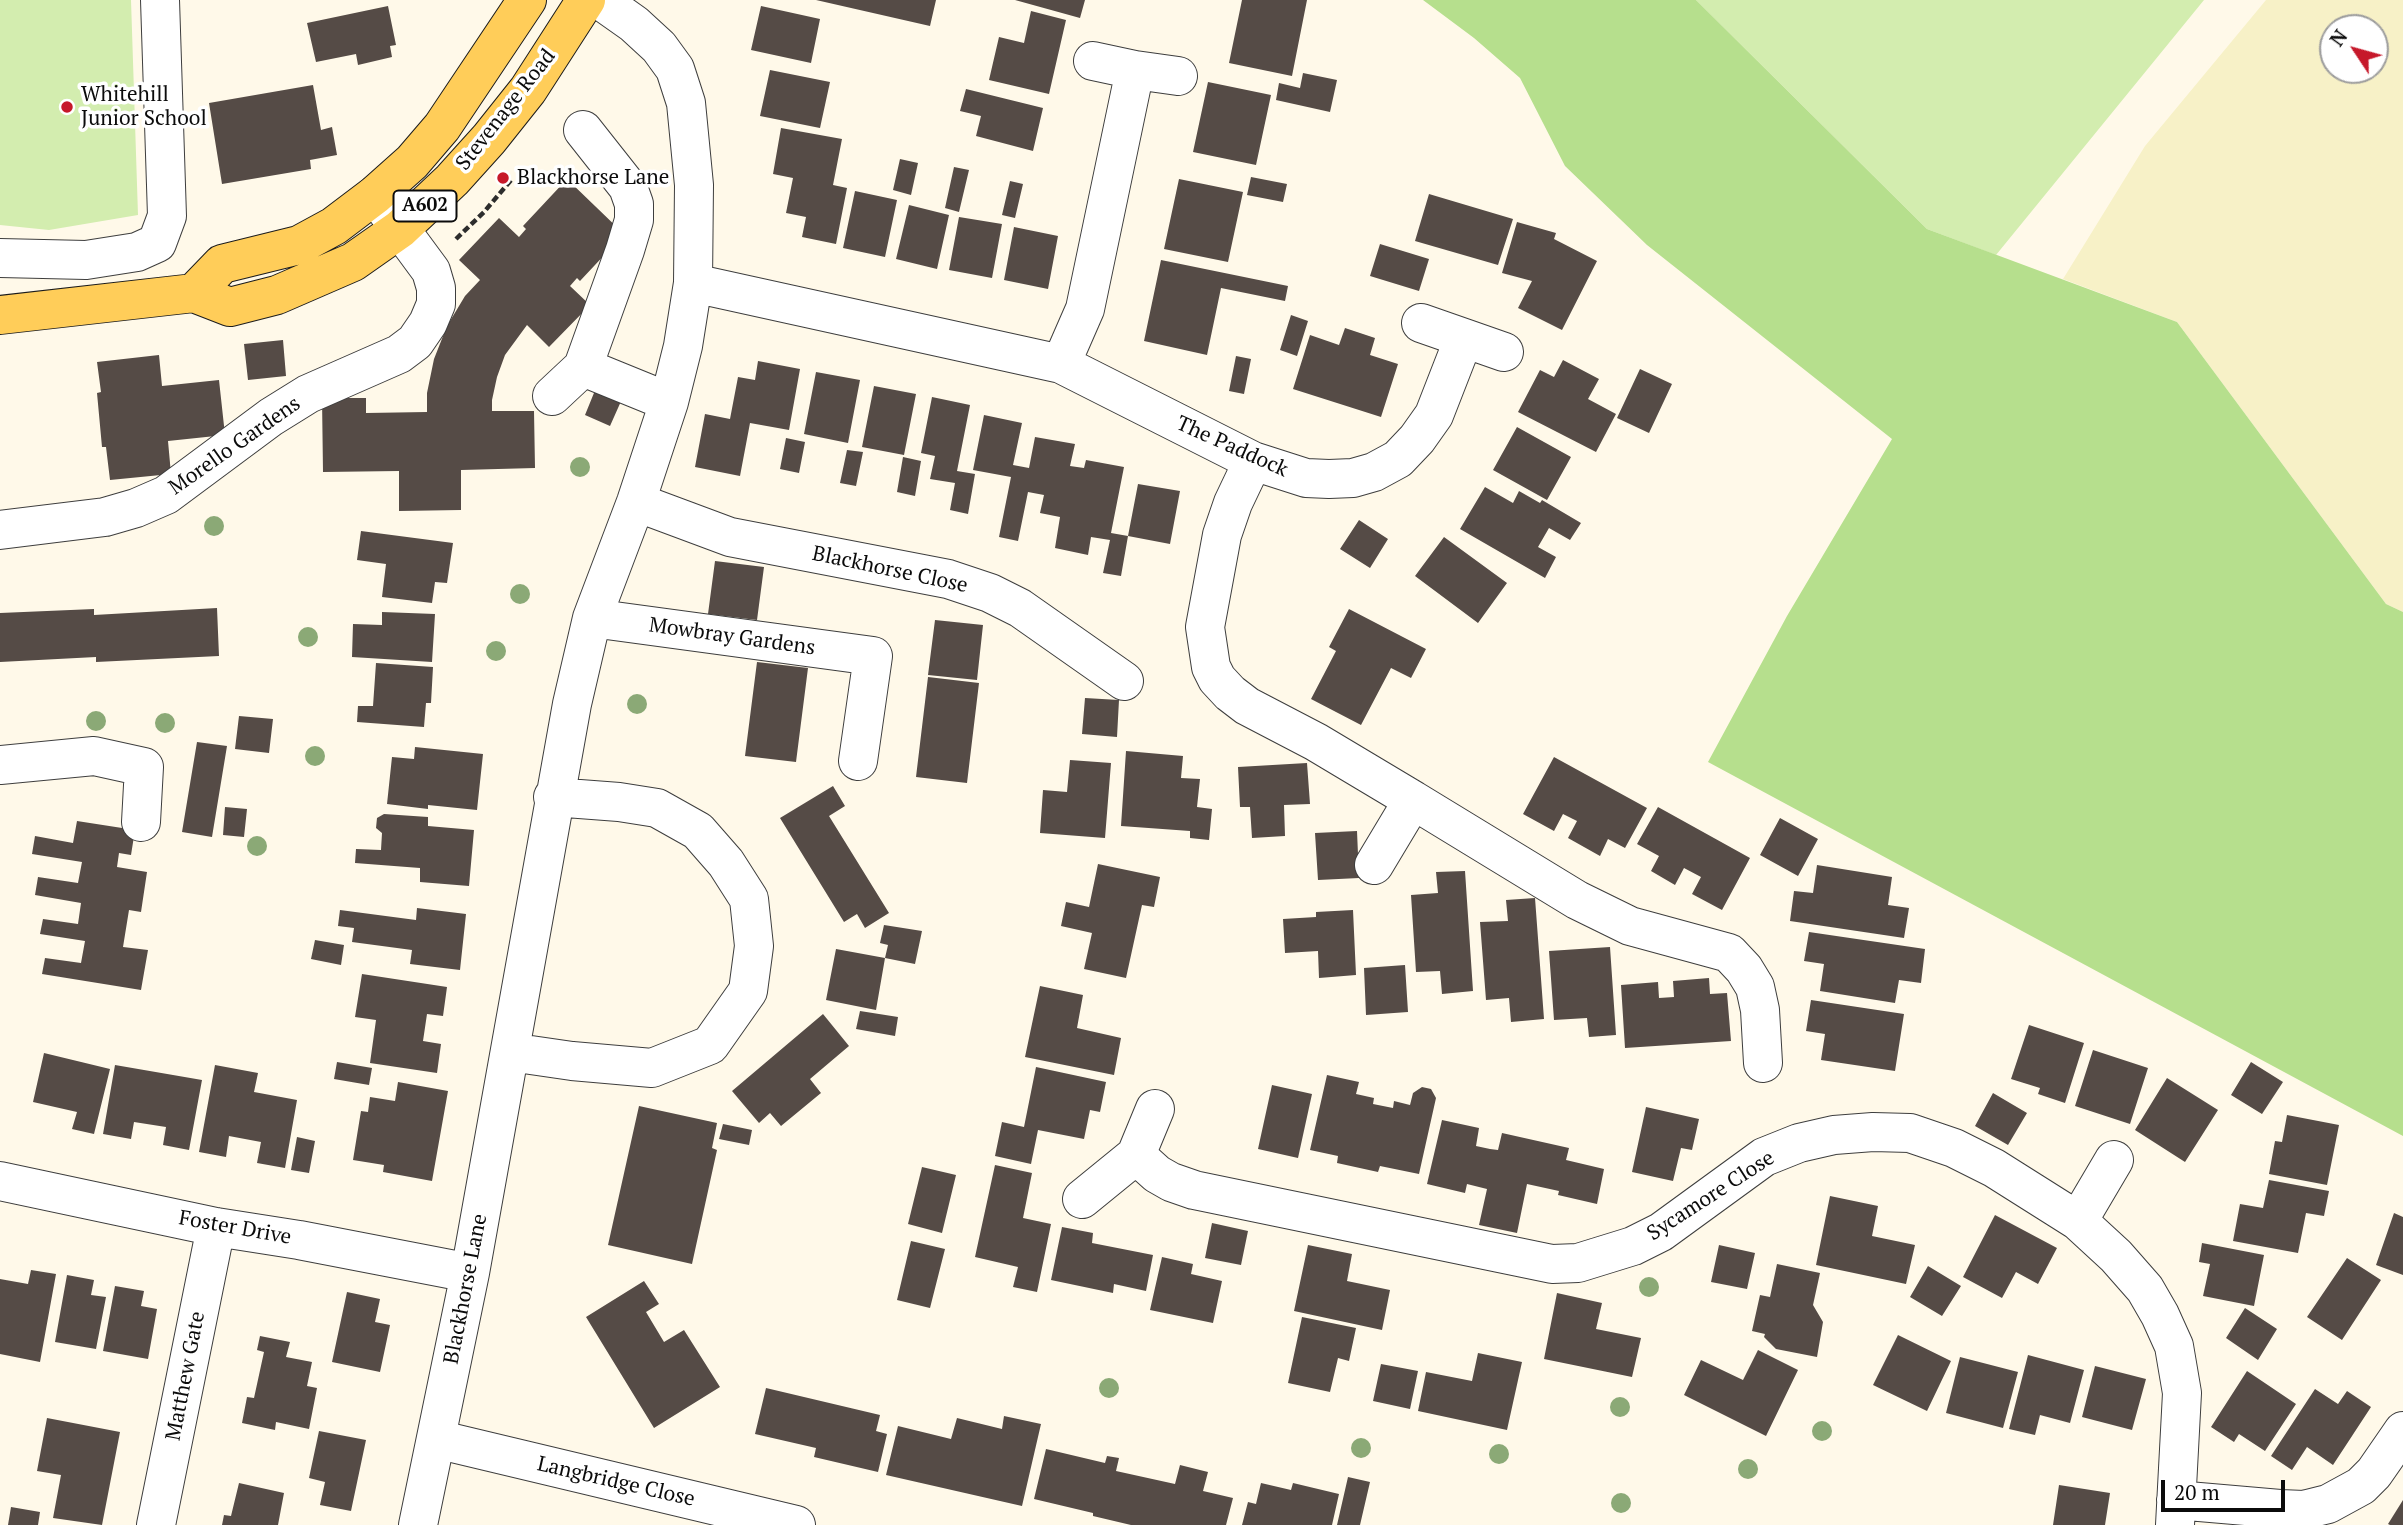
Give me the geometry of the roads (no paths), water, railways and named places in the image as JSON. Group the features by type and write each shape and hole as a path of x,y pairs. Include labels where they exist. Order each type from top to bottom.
{"main road":[{"name":"Stevenage Road","path":"194,293 222,264 299,245 334,226 412,162 442,127 527,0"},
{"name":"Stevenage Road","path":"0,315 194,293 230,307 277,295 353,262 400,229 452,180 489,139 528,90 586,0"}],"street":[{"path":"0,258 86,260 137,253 157,243 167,216 160,0"},
{"name":"Blackhorse Lane","path":"418,1525 470,1273 553,797 592,618 636,502 669,402 683,345 693,283 695,186 687,103 675,69 659,47 644,12 600,0"},
{"path":"1093,61 1178,76"},
{"path":"1060,364 1085,309 1135,70"},
{"path":"552,396 583,367 634,220 634,204 628,187 583,130"},
{"name":"Morello Gardens","path":"0,530 105,516 136,508 166,495 271,417 308,394 399,354 415,342 428,323 436,304 436,288 431,271 375,194"},
{"name":"The Paddock","path":"693,283 1060,364 1253,461 1306,478 1353,478 1374,472 1398,459 1418,439 1434,415 1464,338"},
{"path":"1421,323 1504,352"},
{"path":"583,367 669,402"},
{"path":"1253,461 1222,534 1205,628 1211,667 1217,679 1247,706 1316,742 1577,900 1657,935 1729,954 1744,969 1755,987 1760,1010 1763,1063"},
{"name":"Blackhorse Close","path":"636,502 730,537 948,579 990,593 1020,608 1124,681"},
{"name":"Mowbray Gardens","path":"592,618 873,656 858,761"},
{"path":"0,765 93,756 144,767 141,822"},
{"path":"510,1052 653,1068 710,1045 748,991 754,946 749,899 726,863 698,831 657,808 553,797"},
{"path":"1374,865 1413,800"},
{"path":"1083,1199 1136,1155 1155,1109"},
{"name":"Sycamore Close","path":"1136,1155 1157,1174 1194,1190 1552,1264 1578,1263 1633,1247 1661,1231 1764,1157 1799,1143 1872,1132 1910,1133 1954,1148 1994,1168 2078,1221 2116,1256 2145,1289 2174,1346 2182,1393 2176,1512"},
{"path":"2078,1221 2114,1160"},
{"name":"Foster Drive","path":"0,1181 216,1227 470,1273"},
{"name":"Matthew Gate","path":"156,1525 216,1227"},
{"path":"2176,1512 2304,1510 2328,1504 2361,1486 2374,1473 2403,1431"},
{"name":"Langbridge Close","path":"436,1439 796,1525"}],"place":[{"name":"Whitehill Junior School","path":"67,107"},
{"name":"Blackhorse Lane","path":"503,178"}]}
